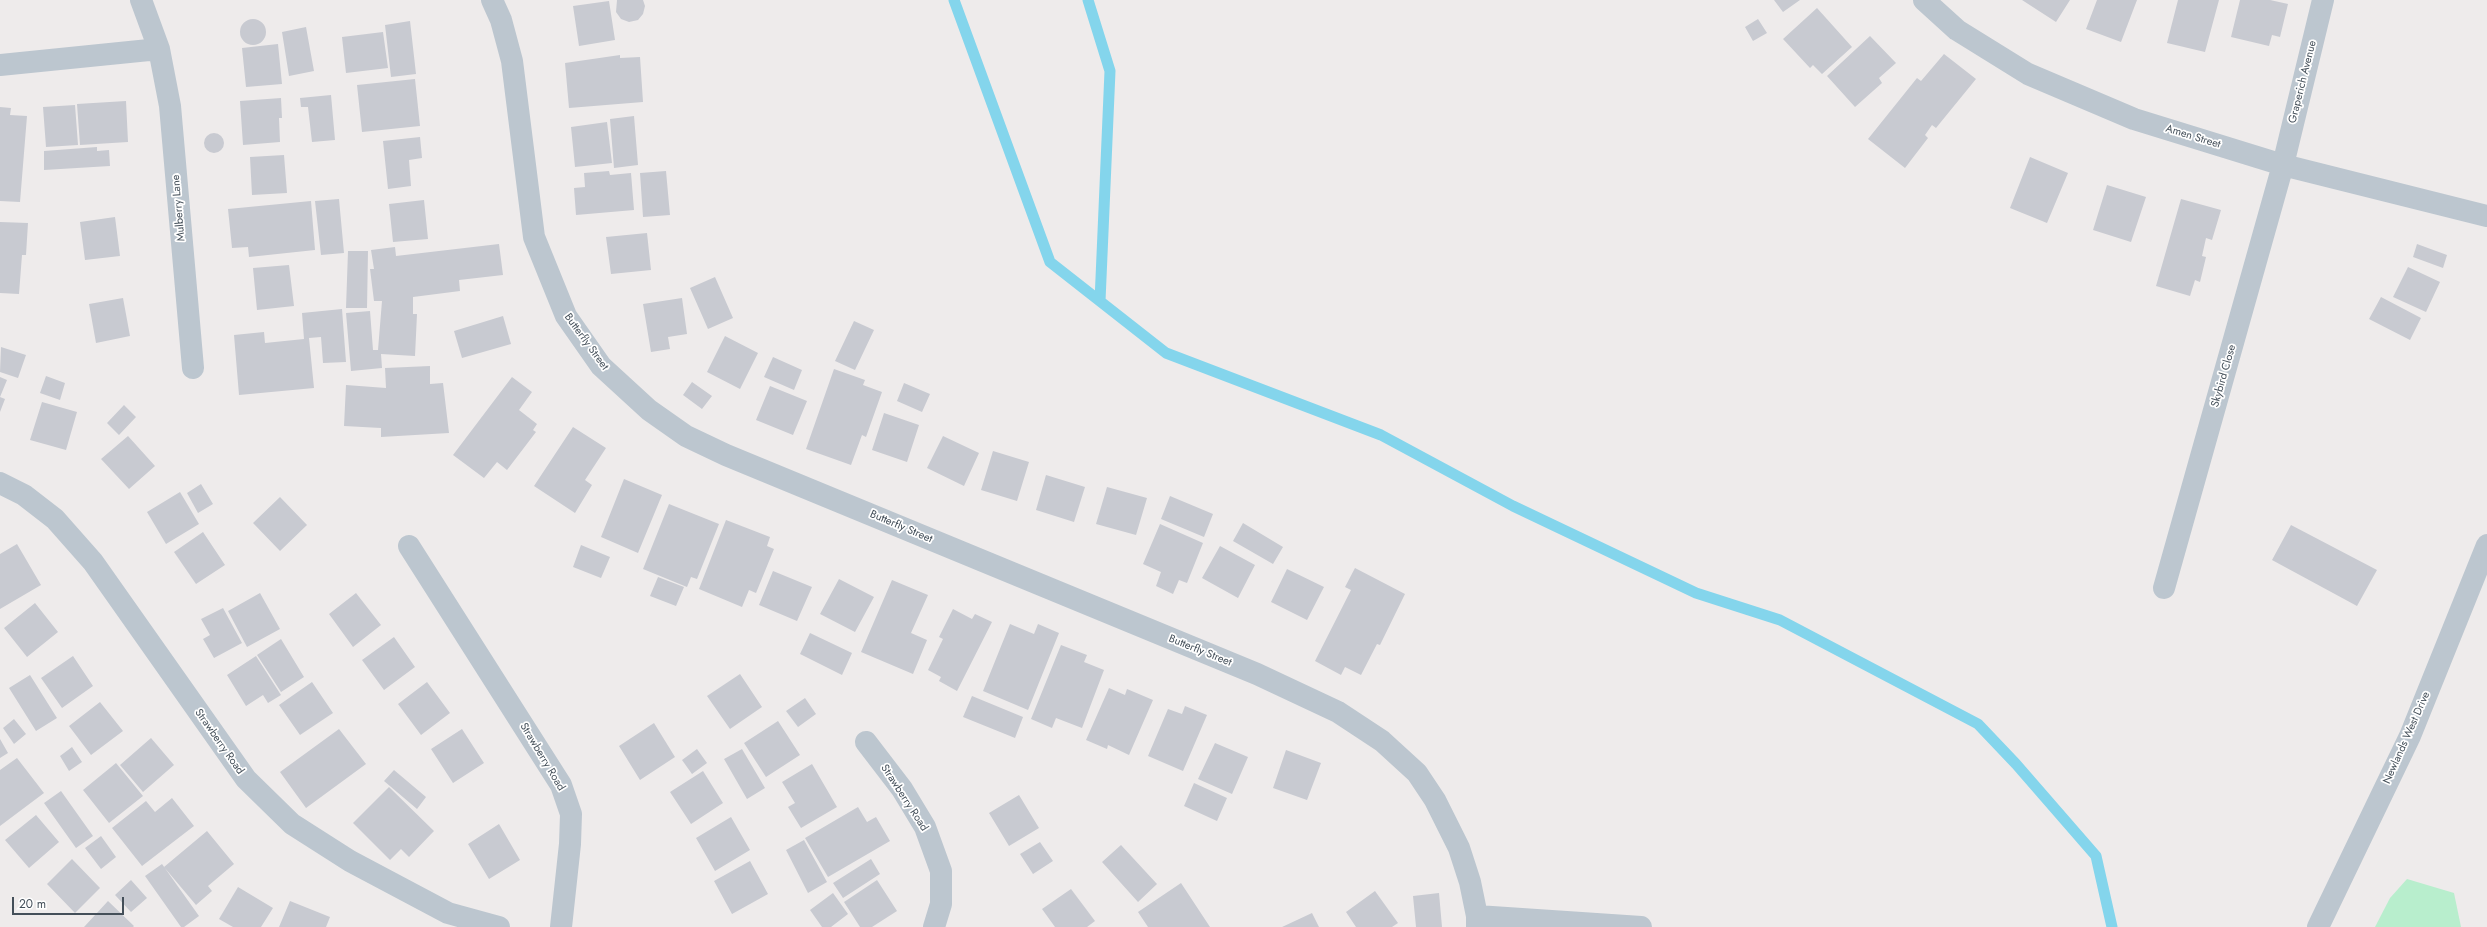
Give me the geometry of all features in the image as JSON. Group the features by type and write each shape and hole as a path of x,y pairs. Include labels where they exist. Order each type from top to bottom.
{"street":[{"name":"Mulberry Lane","path":"141,0 159,49 170,106 193,368"},
{"name":"Butterfly Street","path":"492,0 501,20 512,61 534,237 566,316 601,366 649,410 686,436 726,455 1257,674 1338,712 1382,741 1417,773 1435,800 1459,848 1470,882 1477,922 1641,927"},
{"name":"Amen Street","path":"1924,0 1957,30 2028,74 2134,119 2283,165 2487,216"},
{"name":"Graperich Avenue","path":"2283,165 2323,0"},
{"path":"0,65 159,49"},
{"name":"Skybird Close","path":"2164,588 2283,165"},
{"name":"Strawberry Road","path":"0,483 24,496 54,519 93,562 246,779 292,824 350,861 448,914 499,927"},
{"name":"Newlands West Drive","path":"2318,927 2410,736 2487,545"},
{"name":"Strawberry Road","path":"409,546 561,786 570,814 570,844 561,927"},
{"name":"Strawberry Road","path":"866,742 902,789 925,827 940,871 941,904 934,927"}],"green space":[{"path":"2407,879 2454,893 2461,927 2375,927 2390,898"}],"building":[{"path":"617,0 643,0 645,6 643,14 638,20 629,22 621,19 616,12"},
{"path":"1774,0 1800,0 1783,12"},
{"path":"2022,0 2070,0 2056,22"},
{"path":"2097,0 2137,0 2121,42 2086,29"},
{"path":"2178,0 2219,0 2205,52 2167,43"},
{"path":"2240,0 2270,0 2288,4 2280,37 2272,35 2269,46 2231,37"},
{"path":"609,1 615,40 579,46 573,6"},
{"path":"1817,8 1852,47 1822,74 1813,65 1810,68 1783,39"},
{"path":"253,19 262,23 266,32 262,41 253,45 244,41 240,32 244,23"},
{"path":"1758,19 1767,33 1753,41 1745,27"},
{"path":"410,21 416,74 391,77 385,25"},
{"path":"306,27 314,71 289,76 282,32"},
{"path":"383,32 388,68 346,73 342,37"},
{"path":"1870,36 1896,63 1879,78 1882,83 1855,107 1827,76"},
{"path":"278,44 282,84 246,87 242,48"},
{"path":"1944,54 1976,79 1936,128 1932,125 1925,135 1928,138 1905,168 1868,139 1917,78 1921,81"},
{"path":"620,55 620,58 640,57 643,102 569,108 565,63"},
{"path":"415,79 420,126 362,132 357,85"},
{"path":"331,95 335,140 312,142 308,107 301,107 300,98"},
{"path":"281,98 282,118 279,118 280,142 243,145 240,101"},
{"path":"126,101 128,142 80,145 77,104"},
{"path":"75,105 78,145 46,147 43,107"},
{"path":"0,107 11,108 10,115 27,116 20,202 0,201"},
{"path":"634,116 638,165 614,168 610,119"},
{"path":"607,122 612,163 575,167 571,127"},
{"path":"210,133 218,133 224,139 224,147 218,153 210,153 204,147 204,139"},
{"path":"420,137 422,158 409,160 411,186 388,189 383,141"},
{"path":"97,147 97,151 109,150 110,166 44,170 44,151"},
{"path":"284,155 287,193 252,195 250,157"},
{"path":"2030,157 2068,173 2047,223 2010,208"},
{"path":"609,171 610,175 631,173 634,210 576,215 574,188 585,187 584,173"},
{"path":"666,171 670,215 643,217 640,173"},
{"path":"2107,185 2146,197 2131,242 2093,230"},
{"path":"339,199 344,253 321,255 315,201"},
{"path":"2181,199 2221,210 2212,240 2206,238 2202,256 2206,257 2200,282 2195,280 2190,296 2156,286"},
{"path":"424,200 428,239 393,242 389,204"},
{"path":"311,201 315,250 249,257 248,247 232,248 228,209"},
{"path":"115,217 120,256 85,260 80,222"},
{"path":"0,222 28,223 26,255 22,255 19,294 0,293"},
{"path":"647,233 651,270 611,274 606,237"},
{"path":"499,244 503,275 459,280 460,291 413,297 413,314 417,314 415,356 381,354 382,368 351,371 346,313 370,311 373,350 378,350 382,301 374,301 370,269 374,269 371,250 395,247 396,256"},
{"path":"2417,244 2447,255 2443,268 2413,257"},
{"path":"348,251 368,251 367,308 346,308"},
{"path":"289,265 294,306 257,310 253,268"},
{"path":"2408,267 2440,282 2426,312 2393,297"},
{"path":"715,277 733,318 708,329 690,288"},
{"path":"2381,297 2421,318 2410,340 2369,319"},
{"path":"123,298 130,336 96,343 89,304"},
{"path":"682,298 687,334 668,337 670,349 651,352 643,304"},
{"path":"342,309 346,362 323,363 321,337 309,338 314,388 239,395 234,335 264,332 265,343 304,339 302,313"},
{"path":"503,316 511,344 462,358 454,331"},
{"path":"854,321 874,330 855,370 835,361"},
{"path":"725,336 758,353 740,389 707,372"},
{"path":"1,347 26,355 18,378 0,372"},
{"path":"773,357 802,370 794,390 764,377"},
{"path":"430,366 430,384 443,383 449,433 381,437 381,428 344,426 346,385 386,388 385,368"},
{"path":"834,369 865,380 863,385 882,392 866,437 862,435 851,465 806,449"},
{"path":"46,376 65,383 60,400 40,393"},
{"path":"0,377 7,380 0,397"},
{"path":"512,377 532,392 519,410 537,424 533,430 536,432 507,470 497,462 484,478 453,455"},
{"path":"692,382 712,396 702,409 683,395"},
{"path":"904,383 930,394 922,412 897,401"},
{"path":"770,386 807,401 793,435 756,420"},
{"path":"0,397 5,399 0,412"},
{"path":"42,402 77,412 66,450 30,440"},
{"path":"124,405 136,417 119,435 107,423"},
{"path":"884,413 919,425 907,462 872,450"},
{"path":"573,427 606,448 585,480 592,485 575,513 534,486"},
{"path":"128,436 155,466 129,489 101,459"},
{"path":"943,436 979,453 964,486 927,468"},
{"path":"993,451 1029,462 1017,501 981,490"},
{"path":"1046,475 1085,487 1074,522 1036,510"},
{"path":"624,479 662,495 638,553 601,537"},
{"path":"201,484 213,504 198,513 187,493"},
{"path":"1107,487 1147,498 1136,535 1096,524"},
{"path":"180,492 199,524 166,544 147,512"},
{"path":"1170,496 1213,514 1204,537 1161,519"},
{"path":"280,497 307,525 280,551 253,523"},
{"path":"669,504 719,524 697,579 691,577 687,587 643,569"},
{"path":"726,520 770,537 767,546 774,549 756,593 749,590 742,607 699,589"},
{"path":"1243,523 1283,547 1273,564 1233,541"},
{"path":"1160,524 1203,543 1187,583 1179,580 1173,594 1156,586 1161,572 1143,564"},
{"path":"2291,525 2377,570 2357,606 2272,560"},
{"path":"203,532 225,565 196,584 174,552"},
{"path":"17,544 41,585 0,609 0,554"},
{"path":"581,545 610,557 601,578 573,567"},
{"path":"1220,546 1255,565 1238,598 1202,578"},
{"path":"1355,568 1405,594 1380,645 1377,644 1361,675 1345,667 1341,675 1315,661 1351,590 1345,587"},
{"path":"1287,569 1324,587 1307,620 1271,602"},
{"path":"773,571 812,587 797,621 759,605"},
{"path":"658,577 684,587 676,606 650,596"},
{"path":"839,579 874,597 855,632 820,614"},
{"path":"892,580 928,595 911,633 927,640 913,674 861,652"},
{"path":"260,593 280,629 247,647 228,611"},
{"path":"356,593 381,625 353,647 329,614"},
{"path":"35,603 58,632 27,657 4,628"},
{"path":"223,608 242,643 214,658 203,639 210,635 201,619"},
{"path":"953,609 972,619 975,614 992,622 957,691 939,681 941,677 928,670 943,639 939,637"},
{"path":"1010,624 1034,634 1038,624 1059,633 1028,710 983,691"},
{"path":"810,633 852,653 842,675 800,654"},
{"path":"394,637 415,667 384,690 362,660"},
{"path":"281,639 304,677 281,692 257,655"},
{"path":"1061,645 1087,655 1084,662 1104,670 1082,728 1056,718 1052,728 1031,719"},
{"path":"73,656 93,686 62,708 41,678"},
{"path":"256,656 281,695 268,703 263,695 246,706 227,675"},
{"path":"740,674 762,707 730,729 707,696"},
{"path":"30,675 57,718 36,731 9,688"},
{"path":"312,682 333,713 300,735 279,705"},
{"path":"427,682 450,713 421,735 398,704"},
{"path":"1109,688 1125,695 1127,689 1153,700 1129,755 1108,745 1107,749 1086,740"},
{"path":"972,696 1023,717 1015,738 963,717"},
{"path":"805,698 816,714 798,727 786,711"},
{"path":"100,702 123,731 91,755 69,726"},
{"path":"1185,706 1207,715 1183,771 1148,756 1168,709 1182,714"},
{"path":"14,719 26,734 14,744 3,728"},
{"path":"778,721 800,755 766,777 744,743"},
{"path":"654,723 675,757 640,780 619,746"},
{"path":"339,729 366,764 306,808 280,772"},
{"path":"462,729 484,763 453,783 431,749"},
{"path":"151,738 174,765 143,792 120,765"},
{"path":"0,739 8,753 0,758"},
{"path":"1215,743 1248,757 1232,794 1198,779"},
{"path":"72,747 82,762 69,771 60,756"},
{"path":"697,749 707,763 692,774 682,760"},
{"path":"742,749 765,788 747,799 724,759"},
{"path":"1286,750 1321,763 1307,800 1273,788"},
{"path":"17,758 44,793 0,826 0,770"},
{"path":"116,763 143,796 109,823 83,790"},
{"path":"812,764 837,807 801,828 788,807 795,803 782,782"},
{"path":"394,770 426,797 417,809 384,781"},
{"path":"703,771 723,803 691,824 670,792"},
{"path":"1194,783 1227,798 1217,821 1184,806"},
{"path":"389,787 434,831 409,857 401,849 390,860 353,823"},
{"path":"61,791 93,836 76,848 44,803"},
{"path":"1019,795 1039,828 1009,846 989,813"},
{"path":"172,798 194,826 142,866 112,828 146,801 155,812"},
{"path":"858,807 867,822 876,817 890,841 828,877 805,838"},
{"path":"36,815 59,842 29,868 5,840"},
{"path":"731,817 750,850 715,871 696,838"},
{"path":"499,824 520,860 489,879 468,844"},
{"path":"207,831 234,864 208,886 212,891 196,905 164,867"},
{"path":"101,836 116,857 101,869 85,848"},
{"path":"804,840 827,882 808,893 786,850"},
{"path":"1040,842 1053,861 1033,874 1020,854"},
{"path":"1121,845 1157,884 1138,902 1102,862"},
{"path":"72,859 100,888 75,913 47,884"},
{"path":"871,859 880,874 843,898 833,883"},
{"path":"750,861 768,894 732,914 714,881"},
{"path":"162,864 199,916 184,927 181,927 145,876"},
{"path":"131,880 147,898 131,912 115,895"},
{"path":"877,880 897,911 872,927 860,927 844,902"},
{"path":"1181,883 1210,927 1148,927 1138,912"},
{"path":"238,887 273,908 261,927 233,927 219,919"},
{"path":"1071,889 1095,921 1087,927 1055,927 1042,909"},
{"path":"1375,891 1398,923 1392,927 1356,927 1346,912"},
{"path":"833,893 848,914 831,927 822,927 810,910"},
{"path":"1439,893 1442,927 1416,927 1413,896"},
{"path":"108,901 134,926 133,927 84,927"},
{"path":"290,901 330,917 326,927 279,927"},
{"path":"1312,913 1319,927 1282,927"}],"waterway":[{"path":"954,0 1050,262 1166,353 1381,435 1513,506 1696,593 1780,620 1978,724 2016,764 2096,856 2112,927"},
{"path":"1088,0 1110,71 1100,301"}]}
